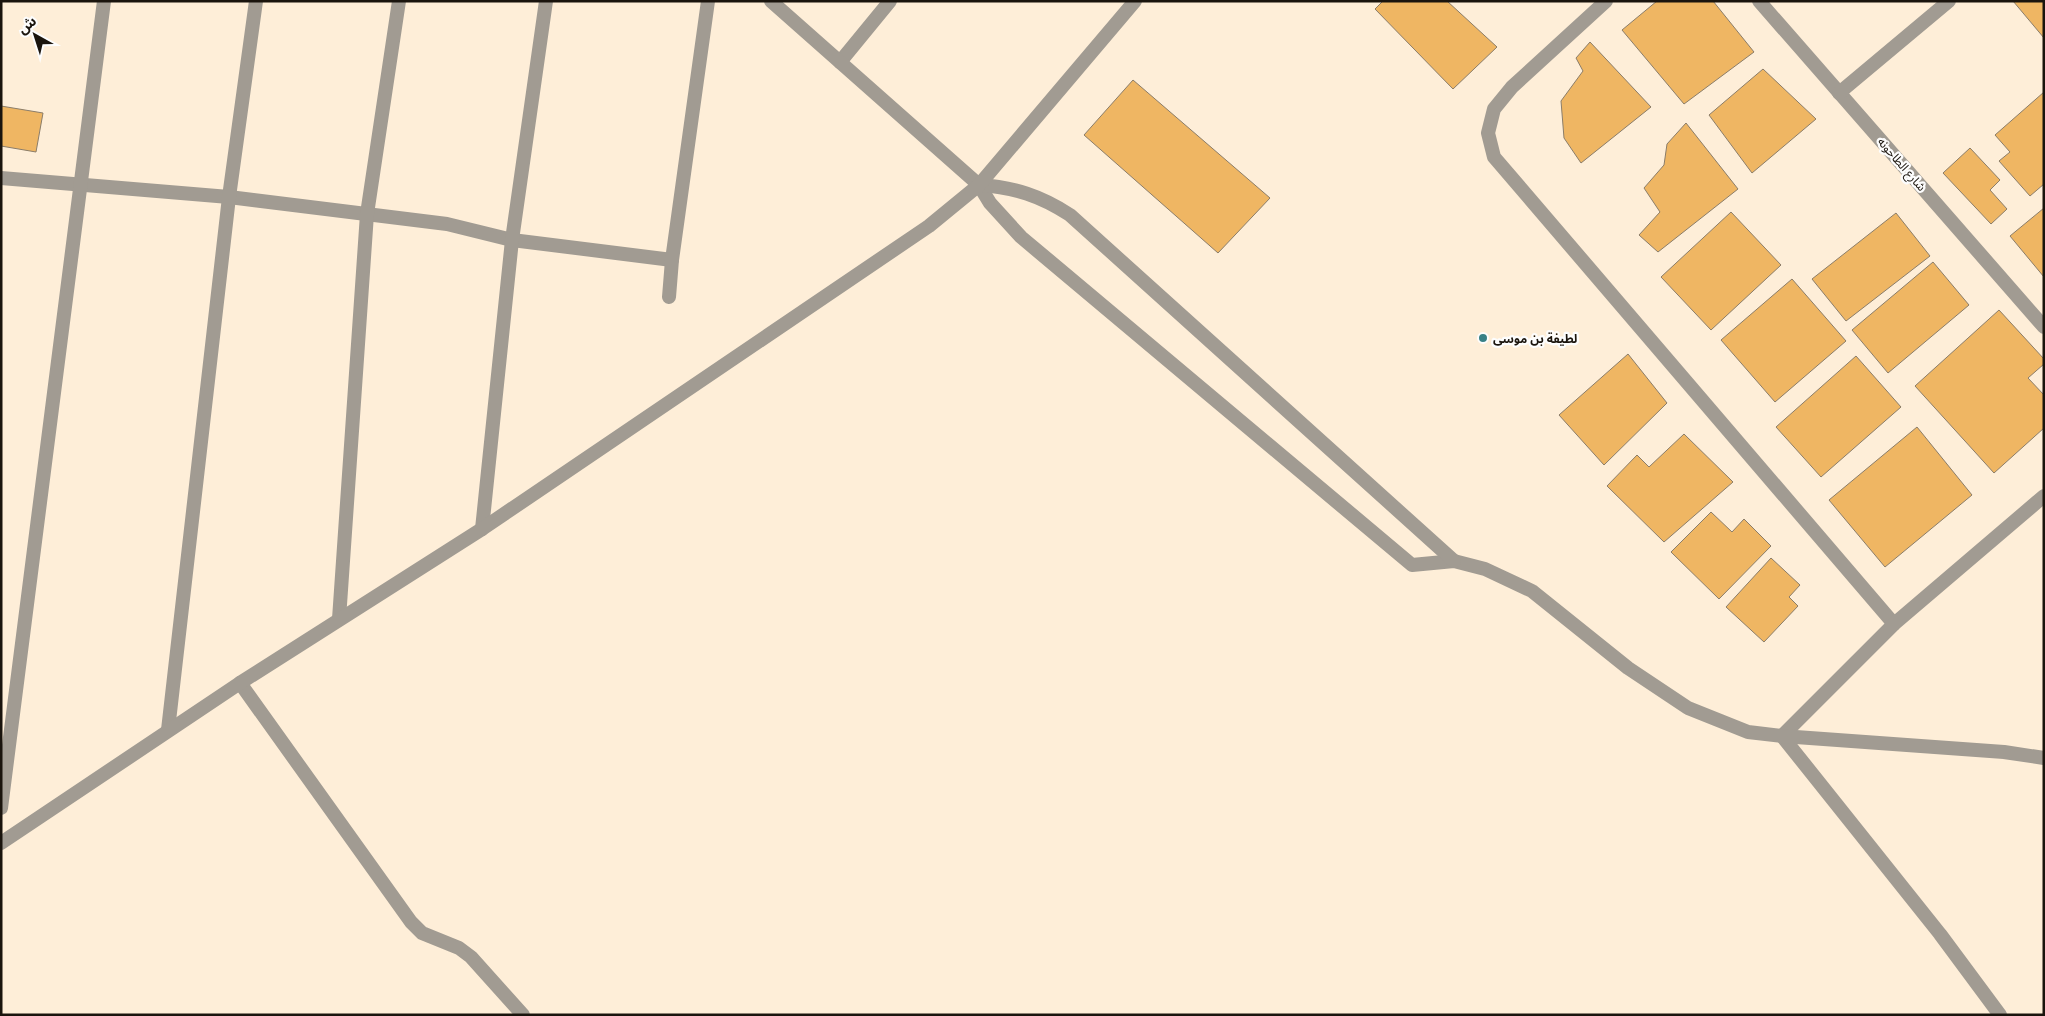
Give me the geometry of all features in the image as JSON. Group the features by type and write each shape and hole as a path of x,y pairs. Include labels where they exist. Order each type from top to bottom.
{"street":[{"path":"1,808 104,1"},
{"path":"168,730 229,197 256,1"},
{"path":"338,619 367,214 399,1"},
{"path":"482,529 512,240 546,1"},
{"path":"669,297 672,260 708,1"},
{"path":"771,1 979,185 990,203 1021,237 1412,565 1454,561 1485,569 1532,591 1628,668 1688,708 1748,732 2004,752 2044,758"},
{"path":"840,62 890,1"},
{"path":"1,843 168,730 338,619 482,529 929,226 979,185 1135,1"},
{"path":"1606,1 1512,87 1494,109 1488,133 1494,157 1894,624"},
{"name":"شارع الطاحونه","path":"1759,1 2044,327"},
{"path":"1839,93 1949,1"},
{"path":"1,178 229,197 447,224 512,240 672,260"},
{"path":"979,185 1000,186 1034,195 1070,215 1454,561"},
{"path":"1782,736 1894,624 2041,503"},
{"path":"240,683 411,922 422,933 459,948 471,957 523,1015"},
{"path":"1782,736 1934,926 2000,1015"}],"building":[{"path":"1383,1 1447,1 1497,47 1453,89 1375,9"},
{"path":"1657,1 1713,1 1754,52 1684,104 1622,30"},
{"path":"2013,1 2044,1 2044,38"},
{"path":"1590,42 1651,107 1581,163 1564,138 1561,101 1583,71 1576,58"},
{"path":"1763,69 1816,119 1752,173 1709,115"},
{"path":"1133,80 1270,198 1218,253 1084,135"},
{"path":"2044,92 2044,184 2030,196 1999,161 2010,152 1995,135"},
{"path":"1,106 43,113 36,152 1,146"},
{"path":"1686,123 1738,189 1658,252 1639,235 1660,212 1644,188 1664,165 1667,144"},
{"path":"1970,148 2000,180 1990,190 2007,209 1991,224 1943,173"},
{"path":"2044,208 2044,277 2010,236"},
{"path":"1731,212 1781,265 1711,330 1661,277"},
{"path":"1896,213 1930,256 1846,321 1812,279"},
{"path":"1933,262 1969,305 1888,373 1852,330"},
{"path":"1792,279 1846,341 1775,402 1721,340"},
{"path":"1999,310 2044,359 2044,364 2028,378 2044,395 2044,428 1994,473 1915,386"},
{"path":"1628,354 1667,403 1604,465 1559,415"},
{"path":"1856,356 1901,407 1821,477 1776,427"},
{"path":"1917,427 1972,495 1885,567 1829,500"},
{"path":"1684,434 1733,482 1664,542 1607,486 1637,455 1649,467"},
{"path":"1711,512 1732,532 1744,519 1771,546 1719,599 1671,552"},
{"path":"1771,558 1800,585 1789,597 1798,606 1764,642 1726,607"}],"place":[{"name":"لطيفة بن موسى","path":"1483,338"}]}
